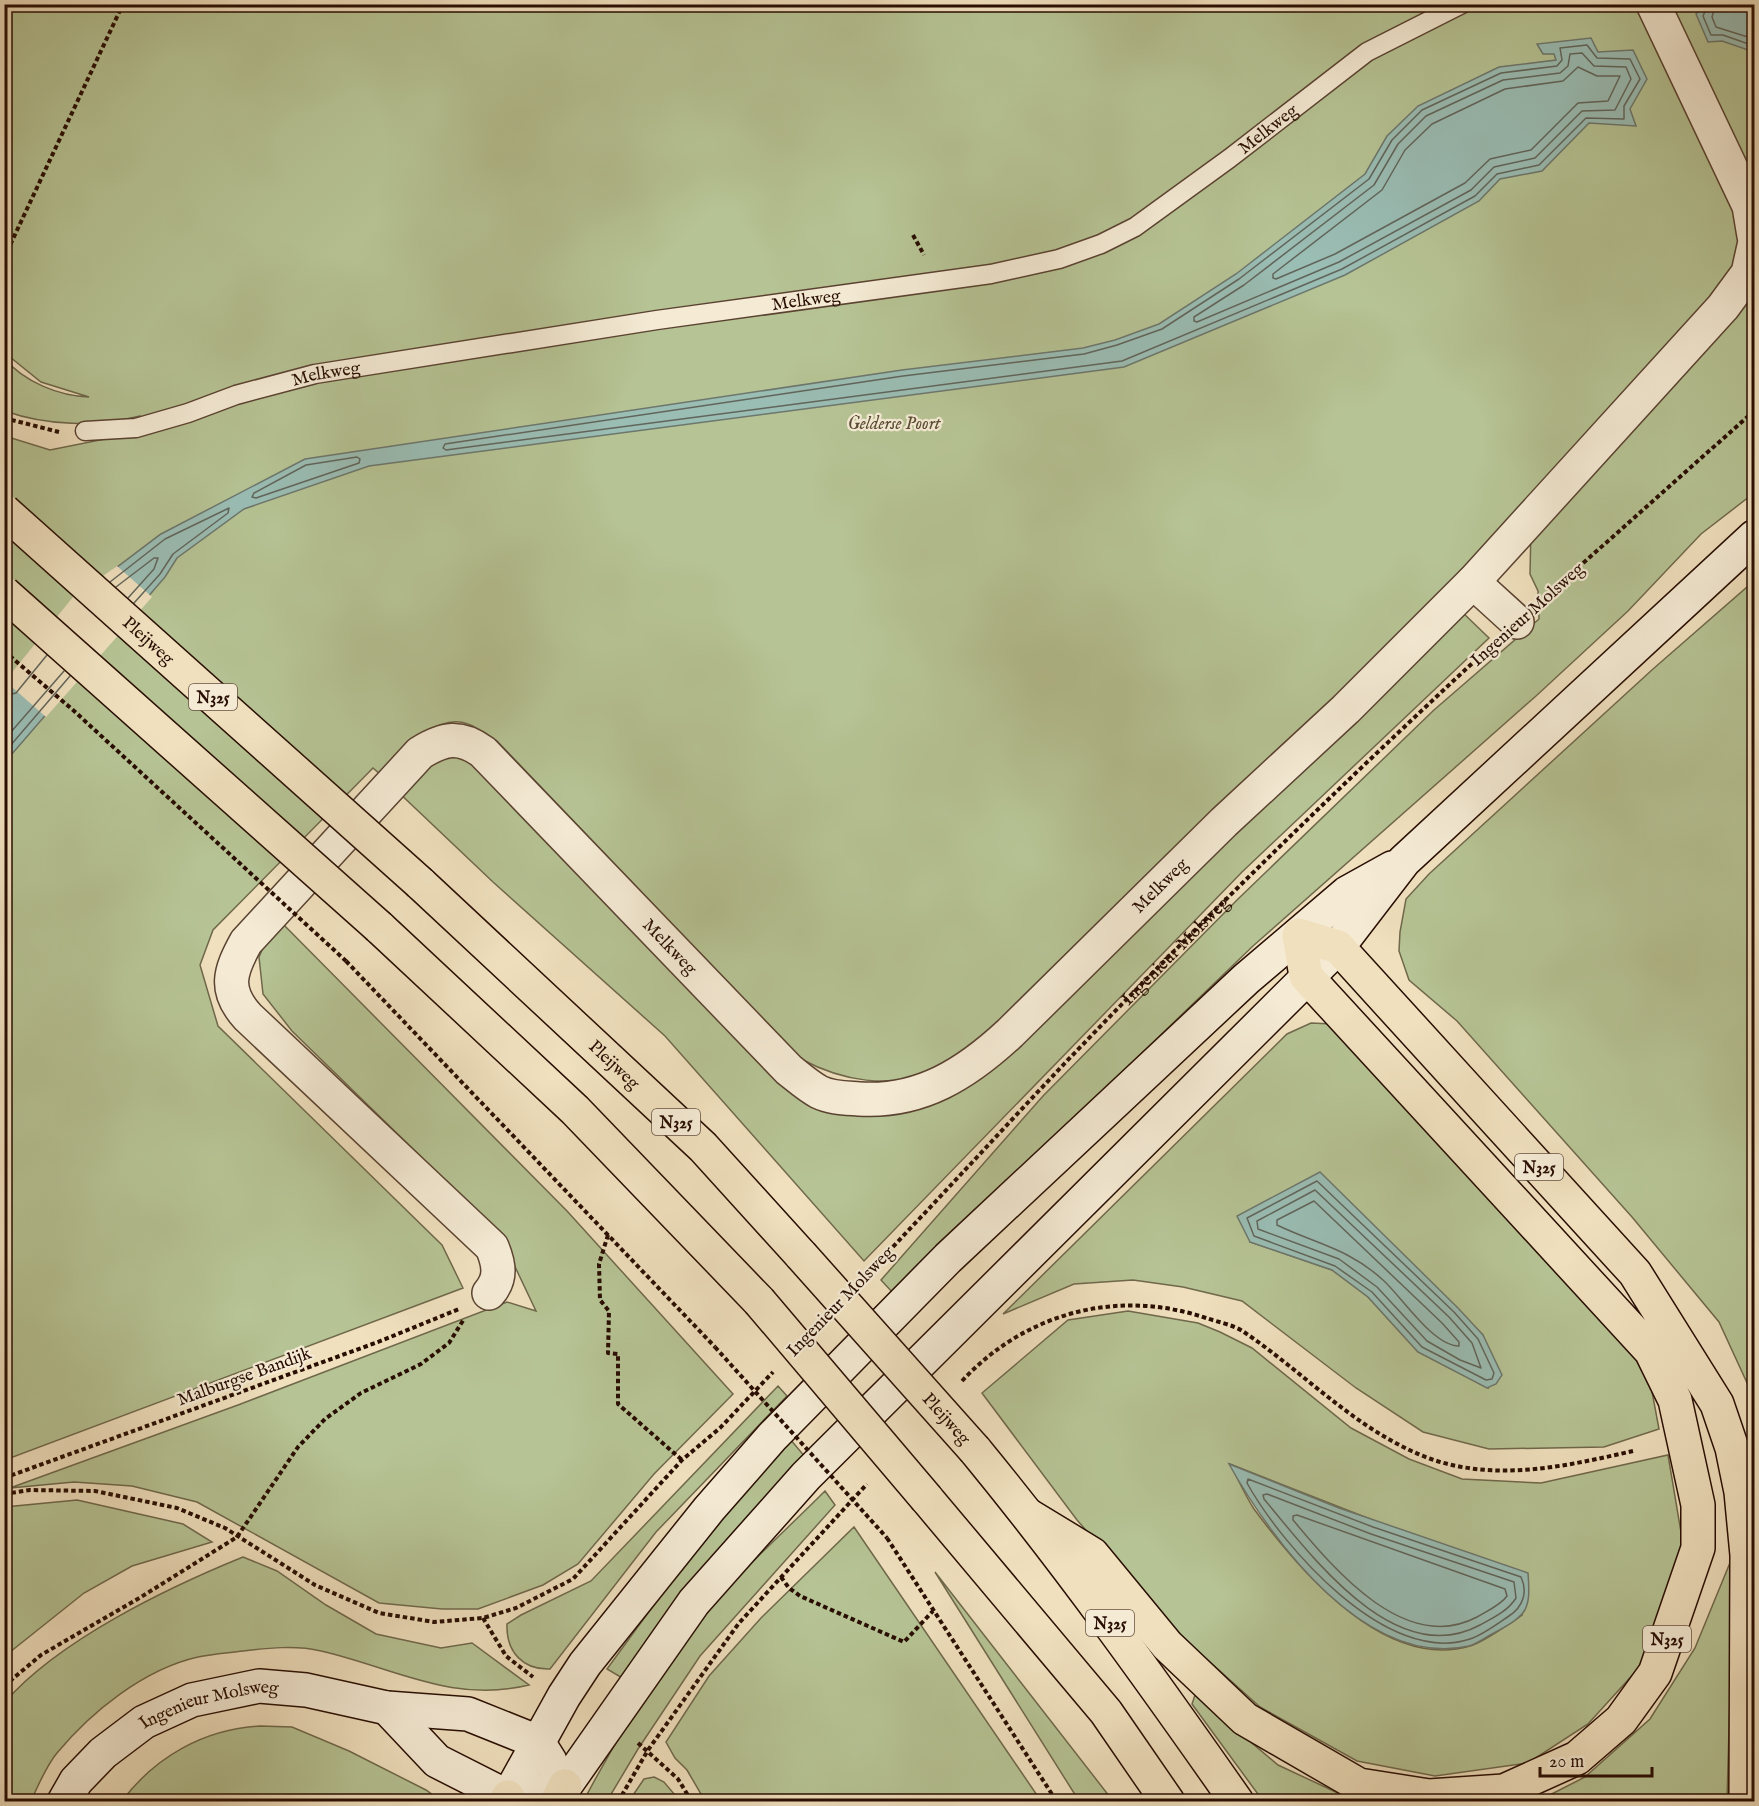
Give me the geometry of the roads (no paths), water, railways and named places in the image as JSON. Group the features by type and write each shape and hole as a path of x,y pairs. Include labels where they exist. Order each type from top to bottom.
{"highway":[{"name":"Pleijweg","path":"4,511 420,883 703,1147 975,1450 1028,1515 1151,1679 1237,1802"},
{"path":"4,593 379,927 575,1110 759,1301 1106,1712 1168,1802"},
{"path":"1306,976 1299,935 1338,947"},
{"name":"N325","path":"1338,947 1635,1273 1717,1404 1732,1448 1741,1492 1747,1555 1746,1802"},
{"name":"N325","path":"1028,1515 1092,1554 1167,1645 1245,1719 1359,1785 1429,1796 1504,1791 1578,1758 1622,1720 1655,1673 1698,1548 1698,1516 1675,1400 1651,1351 1306,976"}],"street":[{"path":"1653,4 1749,206 1755,236"},
{"name":"Melkweg","path":"483,1297 498,1276 498,1263 492,1247 248,1017 236,1005 231,989 233,965 246,942 420,753 435,743 459,739 483,752 789,1070 819,1092 841,1098 891,1098 918,1094 952,1079 983,1058 1224,822 1346,709 1473,582 1723,308 1748,273 1755,246"},
{"path":"387,1707 437,1761 507,1799 561,1794 694,1602 806,1476 1306,976 1338,947 1404,861 1755,537"},
{"path":"1473,582 1517,622"},
{"path":"507,1799 564,1696 585,1664 709,1509 772,1437 948,1258 1246,979 1347,893 1404,861"},
{"name":"Ingenieur Molsweg","path":"64,1802 76,1781 103,1753 144,1722 192,1700 259,1686 306,1690 387,1707 468,1714 538,1743"},
{"path":"538,1743 561,1794"}],"lane":[{"name":"Melkweg","path":"85,431 136,428 236,395 315,374 657,320 991,274 1059,259 1091,248 1136,226 1367,52 1462,4"}],"water":[{"path":"1704,5 1754,5 1754,52 1722,41 1708,42 1696,14"},
{"path":"1591,38 1598,52 1633,50 1647,79 1630,109 1636,126 1589,123 1542,171 1500,179 1479,201 1345,275 1124,367 369,466 244,509 177,558 165,577 5,762 5,686 75,599 161,534 305,459 902,370 1083,348 1115,340 1159,324 1236,274 1365,174 1387,136 1418,106 1499,67 1556,60 1554,54 1543,54 1537,44"},
{"path":"1320,1172 1483,1335 1502,1375 1496,1384 1487,1388 1418,1352 1368,1297 1332,1270 1250,1242 1237,1216"},
{"path":"1229,1464 1339,1508 1528,1573 1527,1604 1514,1621 1469,1646 1431,1648 1394,1638 1359,1619 1326,1592 1270,1528"}],"park label":[{"name":"Gelderse Poort","path":"894,423"}]}
